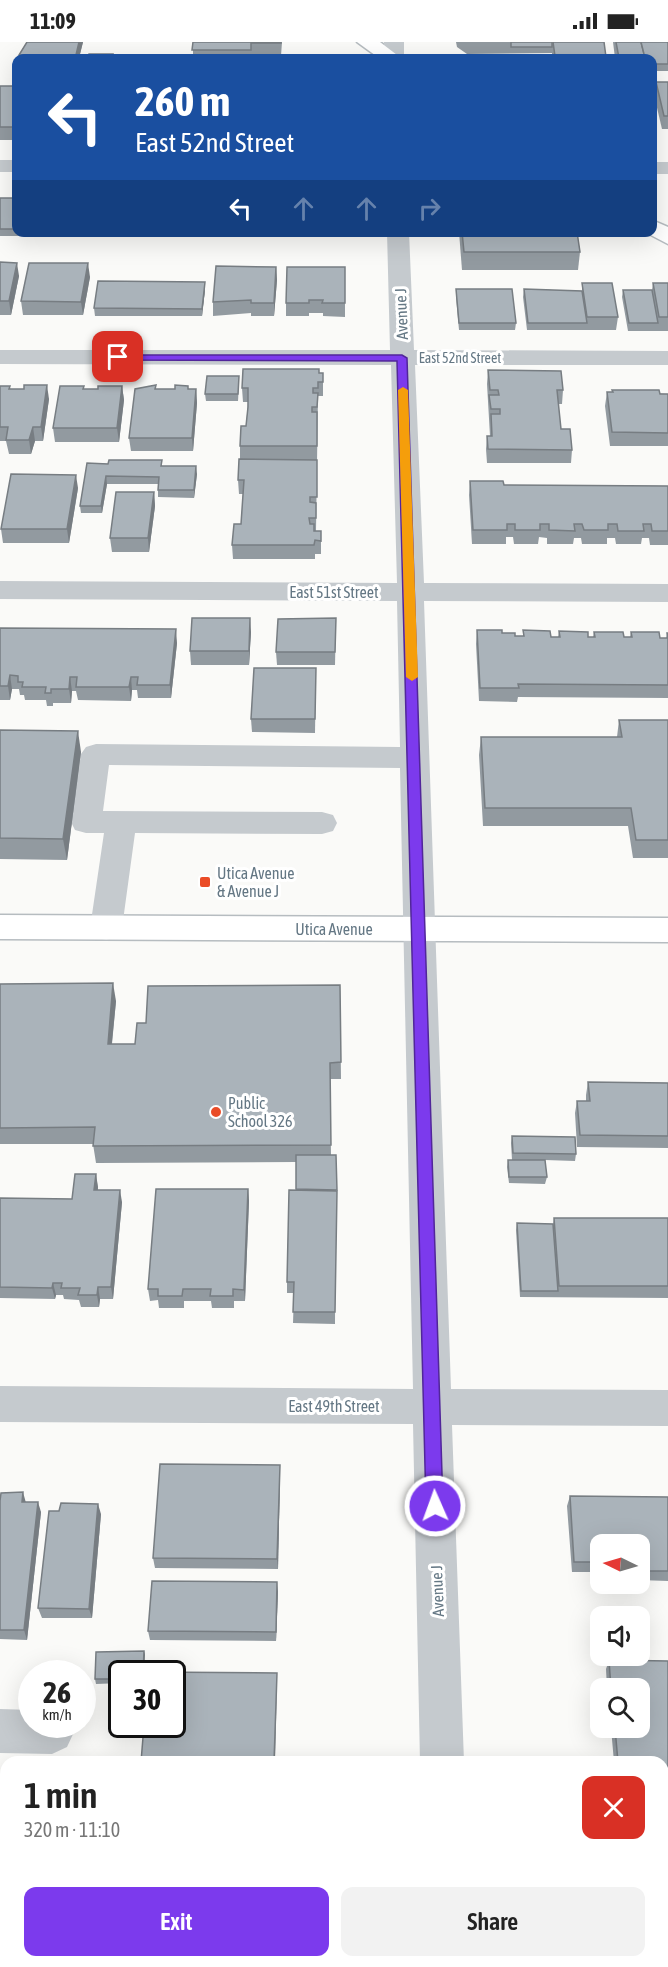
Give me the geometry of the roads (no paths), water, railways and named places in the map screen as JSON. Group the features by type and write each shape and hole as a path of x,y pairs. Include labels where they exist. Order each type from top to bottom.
{"main road":[{"path":"367,42 386,54"},
{"name":"Utica Avenue","path":"0,927 668,930"}],"street":[{"name":"Avenue J","path":"398,237 442,1756"},
{"name":"East 52nd Street","path":"0,357 668,358"},
{"name":"East 51st Street","path":"0,590 668,593"},
{"path":"322,823 86,822 96,754 414,758"},
{"path":"106,928 121,822"},
{"name":"East 49th Street","path":"0,1404 668,1408"},
{"path":"0,1731 18,1731"}],"place":[{"name":"Utica Avenue & Avenue J","path":"205,882"},
{"name":"Public School 326","path":"216,1112"}]}
